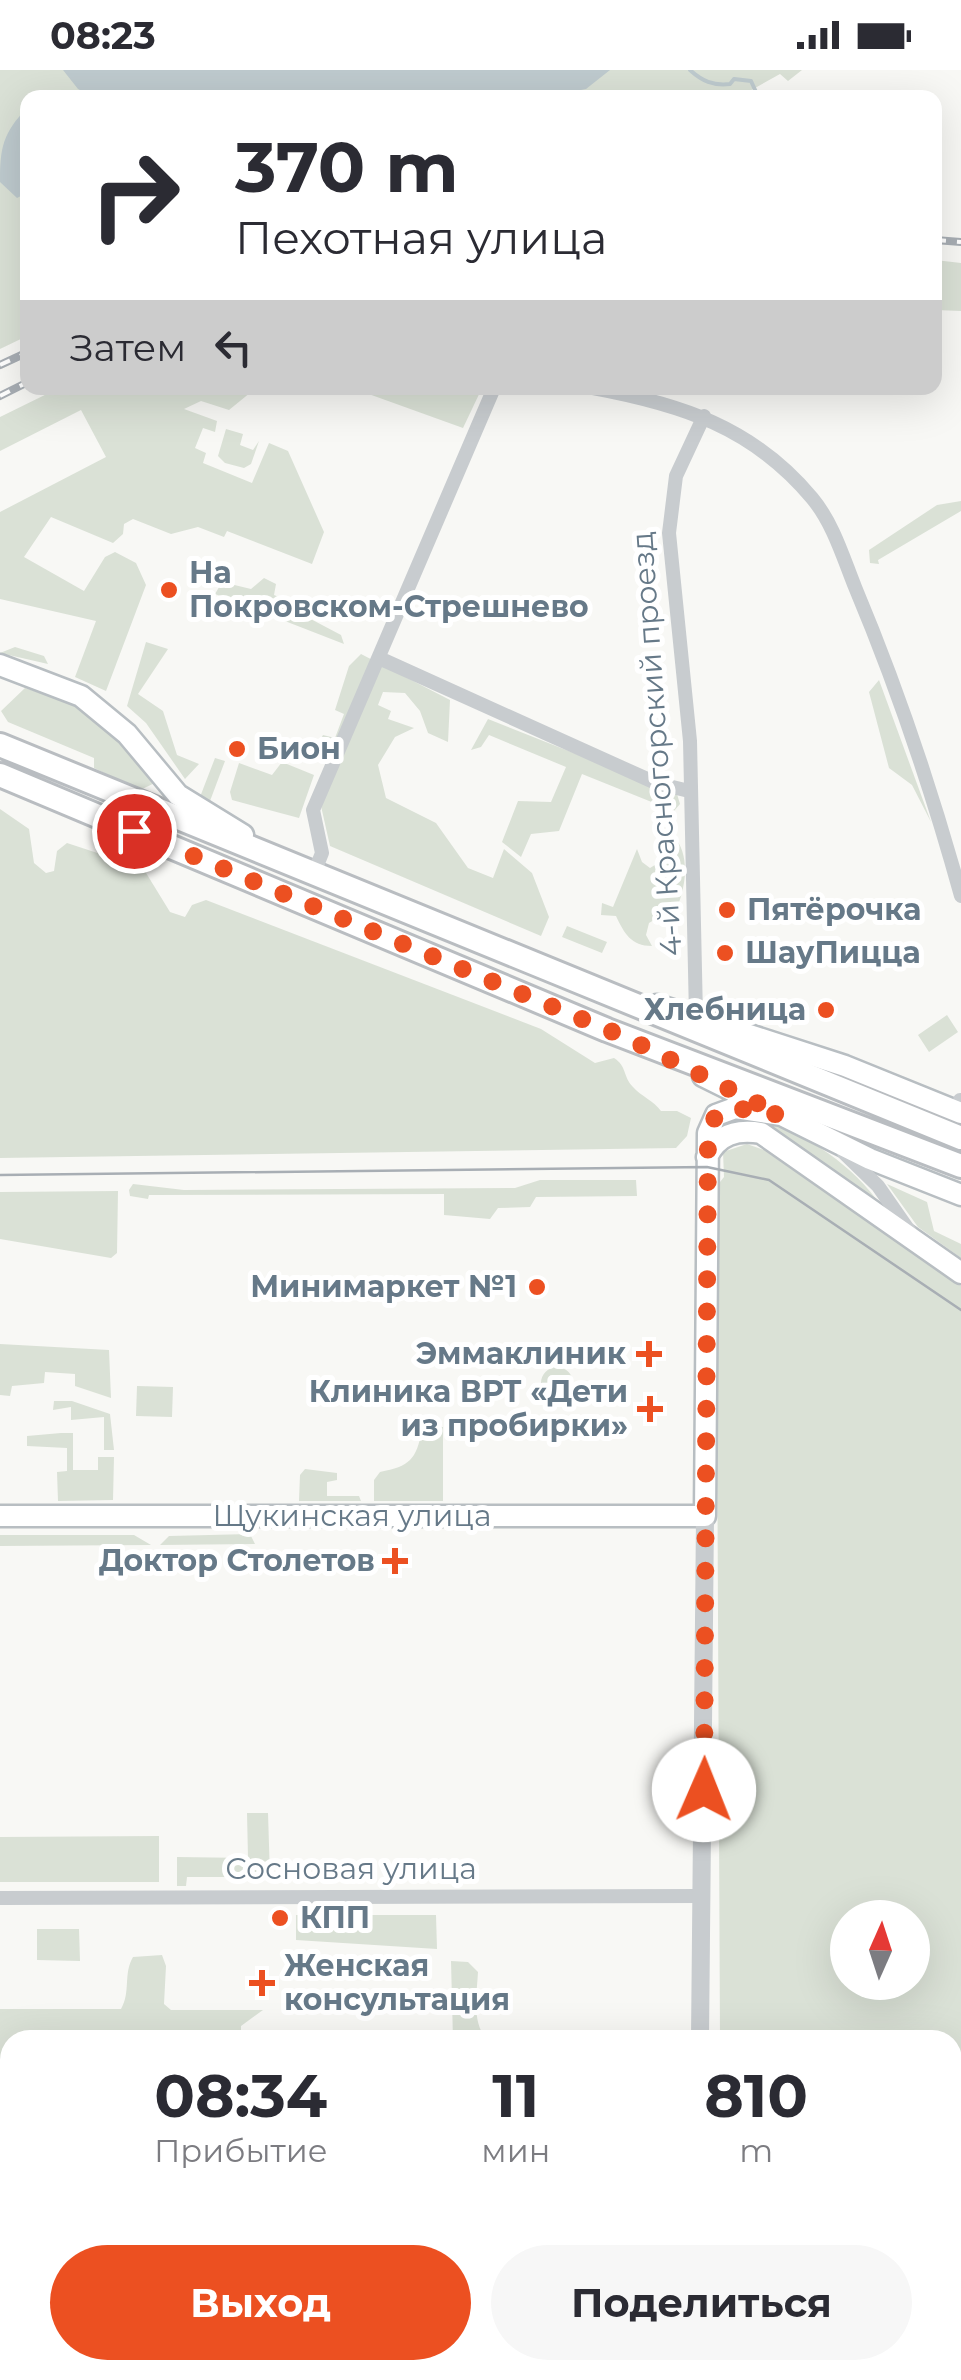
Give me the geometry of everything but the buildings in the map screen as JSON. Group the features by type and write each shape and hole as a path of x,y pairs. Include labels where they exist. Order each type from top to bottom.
{"main road":[{"path":"0,665 81,696 109,717 178,796 310,871"},
{"path":"0,745 961,1138"},
{"path":"0,775 625,1037 961,1166"},
{"path":"582,984 696,1016 961,1104"},
{"path":"625,1037 829,1139 961,1194"},
{"path":"704,1516 710,1122 716,1115 735,1108 781,1115"},
{"path":"707,1157 719,1139 730,1133 761,1133 961,1273"},
{"name":"Щукинская улица","path":"0,1516 704,1516"}],"street":[{"path":"310,871 322,853 314,810 491,395"},
{"path":"631,395 704,416 766,456 800,484 826,518 890,674 961,896"},
{"name":"4-й Красногорский проезд","path":"696,1016 690,741 670,505 680,462 704,416"},
{"path":"378,658 656,783 689,791"},
{"path":"829,1139 878,1186 929,1252"},
{"path":"700,2030 704,1516"},
{"name":"Сосновая улица","path":"0,1898 702,1896"}],"shaded area":[{"path":"0,70 802,70 788,81 780,74 751,90 20,90 20,339 0,349"},
{"path":"63,70 610,70 581,90 78,89"},
{"path":"20,116 17,198 0,182 4,141"},
{"path":"942,261 961,263 961,311 942,310"},
{"path":"45,395 247,395 229,410 201,401 184,409 217,421 215,432 203,428 195,448 206,453 203,463 252,483 269,443 288,451 324,532 312,564 227,531 224,537 198,527 171,534 133,519 124,524 123,534 113,543 51,517 24,557 84,591 105,557 115,552 136,563 146,585 106,691 75,677 96,621 0,599 0,512 106,457 81,410 0,451 0,417"},
{"path":"371,395 479,395 463,428"},
{"path":"226,429 243,434 240,445 253,450 259,441 251,464 244,468 225,463 218,456"},
{"path":"961,501 961,511 878,560 879,564 870,563 869,550 937,505"},
{"path":"264,578 276,584 274,595 305,608 305,616 341,635 344,644 215,594 222,582 251,589"},
{"path":"146,642 168,649 138,694 163,711 177,755 199,764 185,779 146,723 127,706"},
{"path":"15,647 44,656 48,664 0,653"},
{"path":"361,654 450,700 448,742 428,733 420,711 405,693 383,692 378,705 391,711 388,719 414,728 395,737 378,765 386,798 436,823 468,868 493,878 504,849 532,873 549,917 541,936 330,846 321,806 338,764 316,748 323,735 335,738 344,714 335,710 349,666"},
{"path":"879,680 931,822 912,785 889,768 869,692"},
{"path":"70,682 100,699 139,734 154,764 157,782 140,790 94,768 94,758 8,722 1,711 25,688 49,696 63,693"},
{"path":"488,719 677,794 680,804 674,811 582,774 559,831 531,834 521,857 502,842 518,801 551,802 566,767 489,735 481,747 471,750"},
{"path":"215,758 225,761 210,801 200,797"},
{"path":"282,762 314,775 299,818 232,800 230,792 239,763 272,775"},
{"path":"0,809 29,829 34,863 46,873 54,871 57,851 67,843 143,868 170,912 185,917 192,905 206,900 541,1029 595,1063 614,1058 633,1087 661,1111 677,1111 691,1118 687,1136 676,1148 0,1158"},
{"path":"673,836 685,865 680,899 671,919 659,917 649,923 646,935 652,946 639,944 625,933 616,916 601,915 602,903 613,907 637,849 642,862 650,868 663,860"},
{"path":"567,926 607,942 602,953 562,937"},
{"path":"947,1015 958,1032 929,1052 918,1035"},
{"path":"731,1118 773,1125 814,1144 851,1172 880,1204 771,1128 717,1132"},
{"path":"747,1144 764,1150 961,1286 961,2030 720,2030 716,1187 724,1177 723,1152"},
{"path":"540,1180 636,1180 637,1196 536,1197 530,1207 498,1208 490,1219 444,1215 444,1194 149,1195 148,1199 130,1196 129,1190 133,1184 184,1190 515,1188"},
{"path":"887,1184 927,1202 934,1231 961,1244 961,1258 918,1227"},
{"path":"118,1191 117,1253 111,1258 0,1239 0,1192"},
{"path":"0,1344 109,1350 111,1398 75,1386 75,1374 45,1372 44,1383 12,1386 10,1396 0,1395"},
{"path":"557,1367 568,1372 573,1383 568,1394 557,1399 546,1394 541,1383 546,1372"},
{"path":"137,1386 173,1387 172,1417 136,1416"},
{"path":"54,1401 72,1401 110,1414 114,1450 104,1450 104,1417 71,1420 71,1407 53,1410"},
{"path":"443,1427 443,1501 374,1501 374,1480 380,1472 410,1460 422,1430"},
{"path":"73,1433 73,1470 98,1470 98,1457 114,1457 113,1500 58,1501 57,1472 67,1471 67,1448 27,1446 27,1436"},
{"path":"305,1469 337,1473 337,1480 327,1482 327,1496 359,1496 361,1501 299,1501 300,1475"},
{"path":"250,1534 255,1544 160,1545 169,1536"},
{"path":"0,1535 134,1535 151,1545 0,1546"},
{"path":"247,1813 268,1813 270,1877 187,1877 186,1886 177,1886 177,1857 248,1858"},
{"path":"159,1836 159,1882 0,1882 0,1837"},
{"path":"296,1915 436,1915 437,1949 296,1940"},
{"path":"37,1929 79,1929 80,1961 37,1960"},
{"path":"162,1955 166,1966 164,2004 171,2010 263,2010 241,2030 0,2030 0,2009 121,2009 133,1957"},
{"path":"451,1961 468,1962 478,1972 476,1999 481,2030 453,2030"}],"waterway":[{"path":"690,70 713,83 751,81 755,90"}],"tram line":[{"path":"0,1175 707,1167 769,1180 961,1310"}],"railway":[{"path":"942,241 961,242"},
{"path":"0,365 20,356"},
{"path":"0,396 20,386"}],"place":[{"name":"На Покровском-Стрешнево","path":"169,590"},
{"name":"Бион","path":"237,749"},
{"name":"Пятёрочка","path":"727,910"},
{"name":"ШауПицца","path":"725,953"},
{"name":"Хлебница","path":"826,1010"},
{"name":"Минимаркет №1","path":"537,1287"},
{"name":"Эммаклиник","path":"649,1354"},
{"name":"Клиника ВРТ «Дети из пробирки»","path":"650,1409"},
{"name":"Доктор Столетов","path":"395,1561"},
{"name":"КПП","path":"280,1918"},
{"name":"Женская консультация","path":"262,1983"}],"route":[{"path":"134,831 625,1037 781,1115 752,1108 724,1110 710,1122 708,1132 704,1790"}]}
